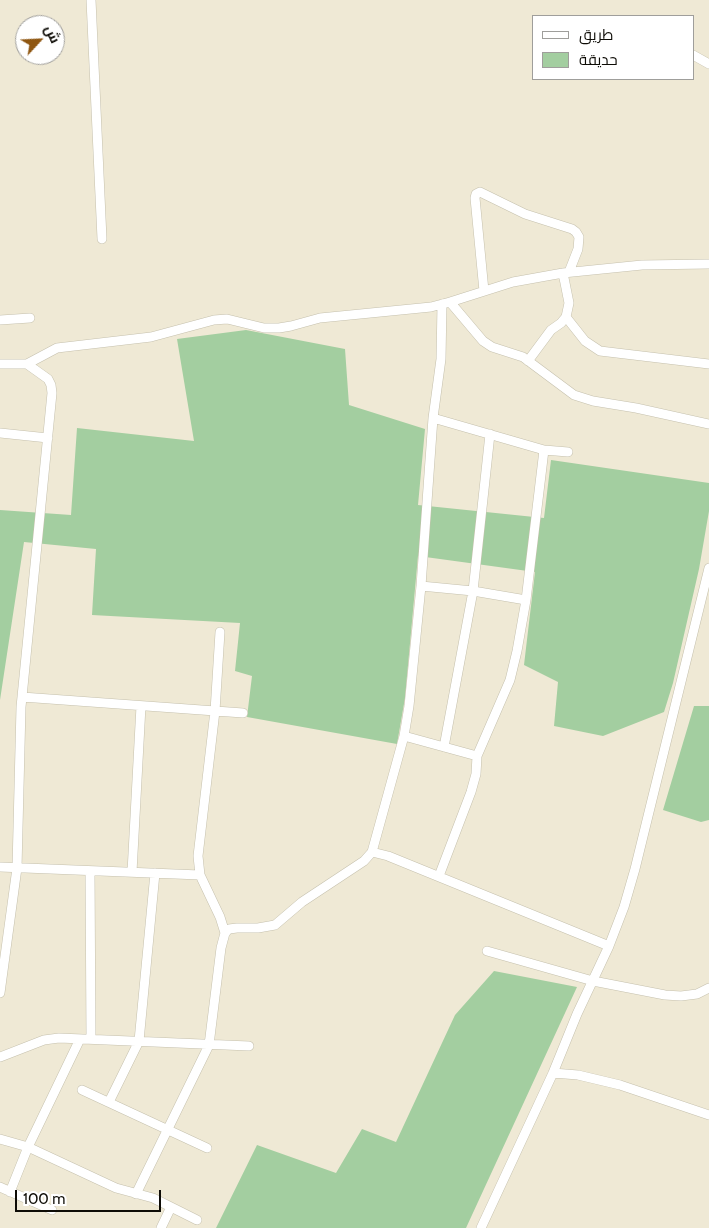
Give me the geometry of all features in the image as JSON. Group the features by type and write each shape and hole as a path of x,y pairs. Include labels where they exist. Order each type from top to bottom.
{"street":[{"path":"91,0 102,239"},
{"path":"694,56 709,64"},
{"path":"484,291 476,194 480,192 525,214 576,232 580,241 576,255 566,272 569,303 566,317 551,330 528,360"},
{"path":"0,364 27,364 57,348 151,337 214,320 227,319 264,328 279,328 320,318 416,309 446,303 513,282 566,272 642,265 709,264"},
{"path":"446,303 482,341 492,347 528,360 565,389 583,398 709,424"},
{"path":"136,1194 209,1045 220,948 225,933 229,929 258,928 274,925 302,902 364,861 372,852 404,736 410,706 433,418 446,303"},
{"path":"566,317 585,342 600,351 709,364"},
{"path":"0,320 30,318"},
{"path":"0,993 17,868 22,697 51,403 51,385 44,374 27,364"},
{"path":"433,418 544,450 568,452"},
{"path":"0,433 48,438"},
{"path":"444,747 473,591 490,434"},
{"path":"439,876 471,792 478,756 510,680 518,651 544,450"},
{"path":"481,1228 553,1073 577,1014 609,946 624,907 709,568"},
{"path":"421,586 473,591 526,600"},
{"path":"220,632 215,711 198,856 200,875 220,917 225,933"},
{"path":"22,697 243,713"},
{"path":"132,872 141,706"},
{"path":"404,736 478,756"},
{"path":"372,852 388,856 439,876 609,946"},
{"path":"0,867 200,875"},
{"path":"90,871 91,1039"},
{"path":"109,1102 139,1042 155,874"},
{"path":"487,951 593,980 681,996 697,994 709,988"},
{"path":"0,1057 51,1038 249,1046"},
{"path":"10,1192 28,1147 80,1039"},
{"path":"553,1073 578,1075 620,1085 709,1115"},
{"path":"82,1090 208,1148"},
{"path":"0,1139 28,1147 116,1188 152,1198 197,1220"},
{"path":"0,1187 52,1210"},
{"path":"161,1228 171,1207"}],"green space":[{"path":"246,330 345,349 349,405 425,429 418,505 544,518 551,460 709,483 709,511 699,569 673,683 664,712 603,736 554,726 558,682 524,665 535,572 418,556 405,698 397,744 247,717 252,676 235,671 240,623 92,615 96,549 24,542 0,700 0,510 71,515 77,428 194,441 177,339"},
{"path":"694,706 709,706 709,820 701,822 663,810"},
{"path":"494,971 577,987 466,1228 216,1228 257,1145 336,1173 362,1129 396,1142 455,1015"}]}
